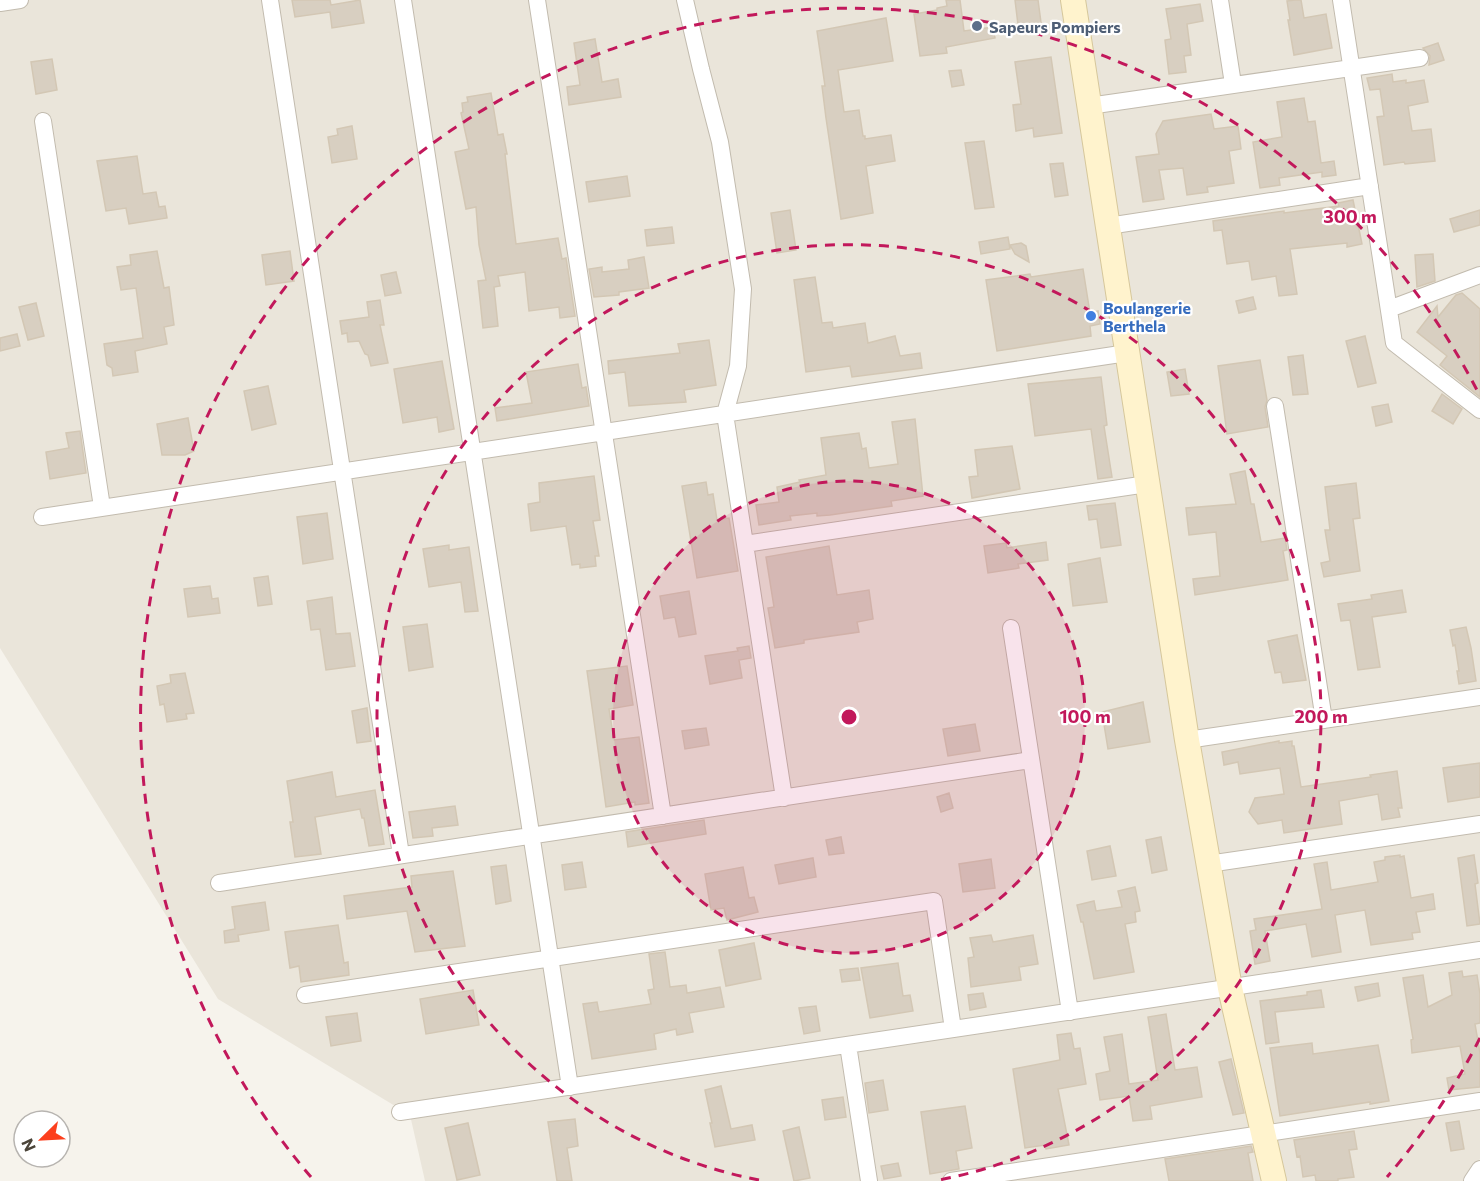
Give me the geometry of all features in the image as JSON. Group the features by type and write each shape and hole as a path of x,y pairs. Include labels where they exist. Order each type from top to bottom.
{"main road":[{"path":"1073,0 1208,864 1230,988 1274,1181"}],"street":[{"path":"0,3 20,0"},
{"path":"270,0 401,855"},
{"path":"402,0 570,1087"},
{"path":"537,0 663,816"},
{"path":"685,0 700,69 720,142 743,289 738,366 725,414 784,798"},
{"path":"1220,0 1233,84"},
{"path":"1341,0 1394,343 1480,410"},
{"path":"1089,106 1420,57"},
{"path":"43,122 102,507"},
{"path":"1108,226 1370,186"},
{"path":"1389,309 1479,277"},
{"path":"42,517 1127,353"},
{"path":"1275,406 1324,720"},
{"path":"745,544 1147,484"},
{"path":"1011,628 1070,1012"},
{"path":"1187,740 1480,697"},
{"path":"219,883 1031,760"},
{"path":"1208,864 1480,824"},
{"path":"305,995 934,901 953,1029"},
{"path":"400,1112 1480,950"},
{"path":"848,1045 869,1181"},
{"path":"951,1181 1480,1101"},
{"path":"1472,1181 1480,1169"}],"shaded area":[{"path":"0,0 1480,0 1480,1159 1464,1181 425,1181 410,1115 218,999 0,648"}],"building":[{"path":"292,0 330,0 331,5 360,0 364,23 332,28 330,12 295,17"},
{"path":"946,0 960,0 964,31 993,27 995,38 946,47 947,53 920,56 914,14 947,6"},
{"path":"1015,0 1038,0 1042,30 1019,33"},
{"path":"1301,0 1304,18 1326,14 1332,48 1294,55 1287,1"},
{"path":"1200,4 1203,21 1187,24 1191,55 1184,56 1186,72 1169,74 1165,40 1171,39 1166,9"},
{"path":"886,18 893,61 838,70 844,112 859,110 865,139 891,135 895,161 866,166 873,213 841,219 826,118 822,86 825,86 817,31"},
{"path":"595,39 602,82 618,79 621,97 569,105 567,87 580,85 574,43"},
{"path":"1438,43 1444,60 1429,65 1430,56 1423,48"},
{"path":"1051,57 1062,133 1034,137 1033,128 1016,131 1013,105 1021,104 1015,62"},
{"path":"52,59 57,90 36,94 31,62"},
{"path":"961,70 964,85 952,87 949,71"},
{"path":"1392,74 1393,82 1406,80 1406,83 1424,80 1428,102 1408,106 1412,131 1431,129 1435,161 1384,165 1377,117 1384,116 1380,89 1370,90 1367,78"},
{"path":"491,93 498,135 503,134 507,154 505,154 516,244 558,238 562,259 566,258 575,316 560,318 559,307 529,311 525,272 498,276 500,286 494,287 498,326 483,328 478,281 486,280 479,245 476,207 466,209 455,152 469,149 461,113 463,112 462,103 468,102 467,97"},
{"path":"1304,98 1308,122 1315,121 1321,163 1334,161 1336,175 1322,177 1322,172 1279,178 1280,185 1260,188 1253,142 1282,137 1277,102"},
{"path":"1211,114 1214,129 1238,126 1241,149 1229,151 1234,183 1207,187 1208,192 1187,195 1183,168 1159,170 1164,199 1143,202 1136,157 1159,154 1156,134 1163,121"},
{"path":"352,126 357,159 332,163 328,137 338,135 337,129"},
{"path":"984,141 994,207 975,209 965,143"},
{"path":"137,156 143,194 156,192 159,207 165,206 167,218 129,224 126,208 106,211 97,161"},
{"path":"1063,163 1068,195 1055,197 1050,164"},
{"path":"627,176 630,196 589,202 586,182"},
{"path":"1353,200 1362,244 1347,247 1347,243 1290,249 1297,294 1279,296 1276,276 1252,280 1249,261 1227,264 1222,230 1214,231 1213,221 1339,206 1338,203"},
{"path":"790,210 796,250 777,253 771,213"},
{"path":"1480,210 1480,225 1454,232 1450,219"},
{"path":"672,227 674,243 647,246 645,230"},
{"path":"1008,237 1010,249 981,254 979,242"},
{"path":"1021,243 1026,246 1029,262 1015,254 1010,245"},
{"path":"157,251 164,288 169,287 174,325 164,327 167,344 135,351 138,372 113,376 112,368 107,365 104,344 143,338 136,288 121,290 117,267 131,265 130,255"},
{"path":"290,251 294,281 266,285 262,255"},
{"path":"1433,254 1435,281 1417,287 1415,255"},
{"path":"644,257 649,288 619,292 619,295 594,297 589,269 602,267 602,272 629,269 628,260"},
{"path":"1083,269 1090,313 1098,311 1100,324 1090,326 1091,336 997,351 986,280 1030,274 1031,277"},
{"path":"396,272 401,293 385,296 381,275"},
{"path":"815,277 822,323 832,322 833,328 865,323 868,343 895,336 900,356 920,353 922,368 852,377 850,366 806,372 794,280"},
{"path":"1462,293 1480,309 1480,397 1440,365 1447,356 1417,332 1437,306 1438,317 1456,295"},
{"path":"1253,297 1256,309 1239,313 1236,301"},
{"path":"380,300 384,325 380,325 388,363 371,366 368,355 365,354 359,341 348,342 347,333 342,334 340,321 369,317 367,302"},
{"path":"36,303 44,336 28,340 19,307"},
{"path":"17,334 20,346 0,351 0,338"},
{"path":"1365,336 1376,383 1358,387 1346,341"},
{"path":"709,340 716,385 684,390 686,402 629,406 625,372 609,374 608,361 680,353 678,344"},
{"path":"1303,355 1308,394 1293,395 1288,357"},
{"path":"1260,360 1267,400 1265,407 1268,427 1227,434 1218,366"},
{"path":"442,361 454,429 439,432 437,417 403,423 394,369"},
{"path":"578,364 582,388 586,387 589,406 497,421 495,408 532,403 526,372"},
{"path":"1185,369 1189,394 1171,396 1167,372"},
{"path":"1101,377 1107,425 1104,426 1112,477 1098,479 1091,429 1035,436 1028,384"},
{"path":"268,386 276,424 252,430 244,391"},
{"path":"1442,394 1462,409 1453,424 1432,411"},
{"path":"1388,404 1392,422 1376,426 1372,407"},
{"path":"188,418 194,451 185,455 162,455 157,424"},
{"path":"915,419 923,496 891,501 892,506 830,515 817,516 817,513 790,516 791,520 759,525 756,505 779,502 777,487 826,475 821,438 859,433 862,449 866,448 869,468 898,464 892,422"},
{"path":"80,431 86,473 50,479 46,452 69,448 66,433"},
{"path":"1012,446 1020,489 972,498 969,477 978,476 975,450"},
{"path":"1245,471 1261,542 1285,538 1287,550 1283,551 1288,580 1195,595 1193,579 1220,576 1216,532 1189,535 1186,508 1236,504 1230,474"},
{"path":"594,476 600,520 593,521 599,556 595,556 596,566 580,568 580,564 572,565 566,526 531,531 528,504 540,502 539,483"},
{"path":"706,482 708,495 713,494 717,520 729,518 738,571 697,578 682,486"},
{"path":"1356,483 1360,518 1353,519 1360,571 1324,577 1321,563 1330,561 1325,530 1330,530 1325,487"},
{"path":"1115,503 1121,545 1101,548 1097,519 1089,520 1087,506"},
{"path":"327,513 333,559 303,564 297,517"},
{"path":"1046,542 1048,560 1018,564 1019,568 988,573 984,546 1006,543 1007,548"},
{"path":"449,545 449,550 469,547 478,611 465,612 461,582 429,587 423,549"},
{"path":"829,546 837,595 869,590 873,619 857,622 859,632 804,640 804,643 775,648 768,608 774,607 766,557"},
{"path":"1100,558 1107,602 1073,606 1068,564"},
{"path":"268,576 272,604 258,606 254,578"},
{"path":"210,586 212,599 218,598 220,613 188,617 184,589"},
{"path":"1402,590 1406,612 1372,617 1380,667 1358,670 1350,620 1341,621 1338,604 1372,599 1371,595"},
{"path":"689,591 696,634 679,637 675,617 664,619 660,596"},
{"path":"332,597 336,634 350,633 355,666 326,670 320,629 311,630 307,601"},
{"path":"427,624 433,667 409,671 403,627"},
{"path":"1466,627 1476,681 1459,684 1455,645 1453,646 1450,630"},
{"path":"1297,635 1306,680 1283,683 1281,672 1275,673 1268,641"},
{"path":"749,646 751,658 739,660 742,678 710,684 705,656 738,651 737,648"},
{"path":"627,666 633,705 609,709 614,740 639,737 649,803 635,805 635,802 606,807 587,671"},
{"path":"185,673 194,713 186,714 187,719 167,722 164,704 160,705 157,686 171,683 170,675"},
{"path":"1143,702 1150,742 1108,749 1102,712"},
{"path":"367,708 371,741 357,743 352,711"},
{"path":"975,724 980,751 948,756 943,729"},
{"path":"706,728 709,745 685,749 682,731"},
{"path":"1279,741 1279,743 1292,741 1301,787 1397,771 1402,808 1398,808 1400,817 1382,820 1378,794 1339,801 1342,824 1284,833 1282,820 1258,824 1249,812 1255,798 1284,794 1280,768 1240,774 1238,762 1224,765 1222,752"},
{"path":"1480,763 1480,797 1448,802 1443,768"},
{"path":"332,772 336,797 375,790 384,844 369,846 360,809 315,817 321,854 295,857 287,781"},
{"path":"949,793 953,808 941,812 937,797"},
{"path":"455,806 458,825 432,828 433,836 413,838 409,812"},
{"path":"704,820 706,834 628,847 626,832"},
{"path":"841,837 844,853 829,855 826,840"},
{"path":"1161,837 1167,870 1152,873 1146,840"},
{"path":"1110,846 1116,876 1092,880 1087,851"},
{"path":"1400,855 1400,857 1404,856 1411,898 1433,894 1435,909 1416,912 1420,932 1412,933 1413,939 1371,945 1365,910 1335,915 1341,952 1312,957 1306,924 1265,931 1270,961 1255,964 1250,931 1256,930 1254,919 1322,909 1314,864 1327,862 1331,890 1378,882 1374,862 1385,860 1385,857"},
{"path":"1474,855 1480,924 1467,926 1458,858"},
{"path":"813,858 816,877 779,884 775,865"},
{"path":"991,859 995,888 963,892 959,864"},
{"path":"582,862 586,887 565,890 562,865"},
{"path":"506,865 511,901 496,904 491,867"},
{"path":"743,867 749,898 754,897 758,912 727,920 724,908 711,910 705,874"},
{"path":"453,871 465,946 415,952 407,911 347,919 344,896 412,887 411,876"},
{"path":"1135,887 1140,911 1135,912 1136,922 1125,924 1134,972 1094,979 1083,922 1081,922 1077,905 1094,901 1096,911 1122,907 1118,891"},
{"path":"265,902 269,930 238,935 239,941 225,943 224,931 235,929 232,907"},
{"path":"338,925 344,963 348,962 349,975 301,982 299,966 290,968 285,932"},
{"path":"991,935 993,942 1033,935 1038,964 1019,967 1021,980 971,987 968,958 974,957 970,938"},
{"path":"754,943 761,979 726,986 719,950"},
{"path":"665,952 670,987 686,985 687,993 720,987 724,1007 689,1013 693,1032 677,1035 676,1029 654,1034 656,1049 592,1059 583,1004 597,1002 599,1012 651,1004 648,990 654,989 649,954"},
{"path":"898,963 903,996 910,995 913,1011 870,1018 861,968"},
{"path":"858,968 860,980 842,982 840,970"},
{"path":"1462,971 1463,977 1477,975 1480,994 1480,1023 1475,1024 1480,1053 1480,1087 1449,1090 1447,1078 1465,1074 1460,1046 1412,1053 1411,1040 1413,1039 1403,978 1423,975 1428,1007 1452,995 1449,973"},
{"path":"1378,983 1380,996 1358,1001 1355,987"},
{"path":"473,990 479,1025 426,1034 420,999"},
{"path":"1321,990 1324,1007 1275,1012 1279,1042 1266,1044 1260,1001 1307,995 1307,992"},
{"path":"983,993 986,1007 970,1010 968,995"},
{"path":"816,1006 820,1031 804,1034 799,1008"},
{"path":"357,1013 361,1041 331,1046 326,1017"},
{"path":"1166,1014 1175,1070 1197,1067 1202,1097 1150,1106 1152,1119 1133,1121 1129,1096 1100,1100 1096,1074 1110,1071 1104,1037 1122,1034 1129,1084 1158,1080 1148,1017"},
{"path":"1071,1033 1074,1049 1080,1048 1086,1084 1058,1089 1069,1145 1046,1149 1045,1145 1025,1148 1013,1069 1060,1060 1057,1035"},
{"path":"1312,1043 1313,1054 1378,1045 1389,1101 1280,1116 1270,1048"},
{"path":"1231,1059 1244,1113 1233,1115 1219,1062"},
{"path":"883,1080 888,1110 869,1113 865,1083"},
{"path":"721,1086 731,1129 752,1125 755,1140 715,1147 705,1090"},
{"path":"843,1097 846,1117 825,1120 822,1100"},
{"path":"965,1106 972,1148 956,1151 959,1169 930,1174 921,1112"},
{"path":"575,1119 578,1146 567,1148 572,1181 557,1181 548,1122"},
{"path":"1459,1121 1464,1149 1451,1151 1446,1123"},
{"path":"468,1123 480,1175 457,1180 445,1128"},
{"path":"799,1127 810,1178 794,1181 783,1131"},
{"path":"1354,1131 1357,1149 1349,1150 1354,1177 1338,1179 1338,1181 1316,1181 1315,1175 1303,1177 1300,1156 1297,1157 1294,1140"},
{"path":"1251,1146 1253,1152 1248,1153 1253,1181 1169,1181 1165,1159"},
{"path":"898,1163 901,1176 884,1179 881,1166"}],"place":[{"name":"Sapeurs Pompiers","path":"977,26"},
{"name":"Boulangerie Berthela","path":"1091,316"}]}
